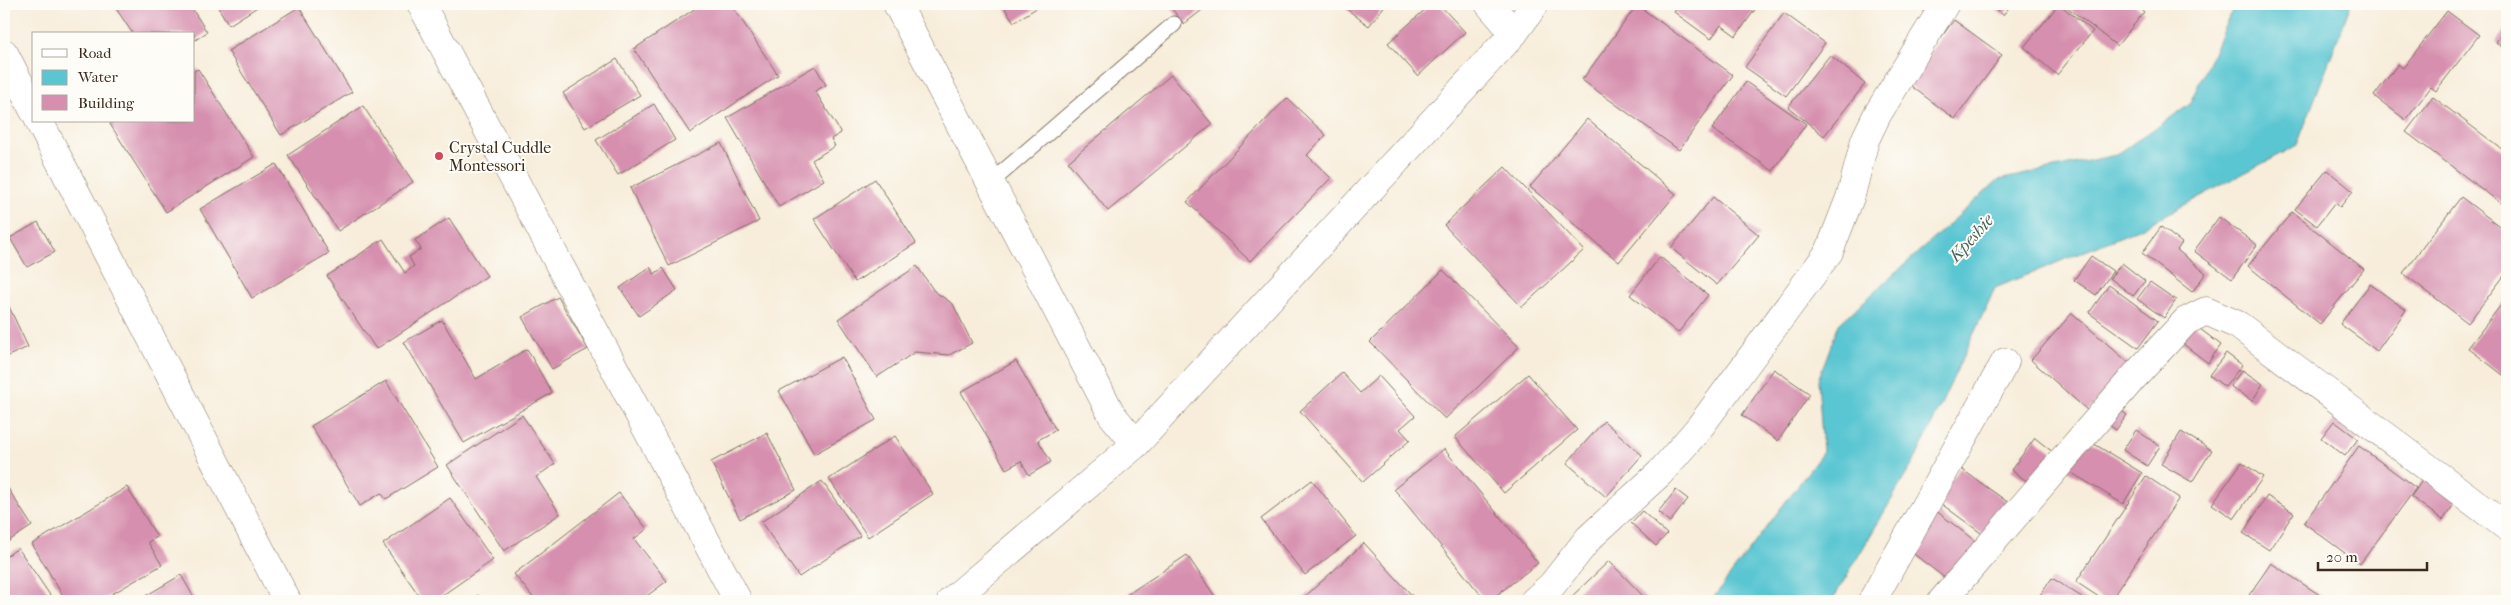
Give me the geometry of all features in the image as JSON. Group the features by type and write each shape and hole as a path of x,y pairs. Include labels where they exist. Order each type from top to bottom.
{"street":[{"path":"421,4 738,601"},
{"path":"897,4 1112,415 1136,444"},
{"path":"1489,4 1514,33"},
{"path":"951,601 1136,444 1514,33 1535,4"},
{"path":"1534,601 1552,585 1589,538 1660,473 1699,428 1829,252 1851,195 1865,140 1877,114 1945,4"},
{"path":"4,53 32,107"},
{"path":"40,122 287,601"},
{"path":"1942,601 2132,380 2186,321 2206,312 2238,325 2507,527"},
{"path":"1872,601 2005,362"}],"lane":[{"path":"990,183 1174,24"}],"water":[{"name":"Kpeshie","path":"2235,4 2351,4 2297,145 2139,229 1995,288 1917,456 1832,601 1711,601 1823,452 1818,380 1839,324 1998,180 2116,155 2189,105"}],"building":[{"path":"113,4 189,4 207,32 195,40 195,32 132,32"},
{"path":"216,4 262,4 229,25"},
{"path":"702,4 731,4 778,75 690,133 634,49"},
{"path":"1002,4 1043,4 1014,22"},
{"path":"1168,4 1210,4 1184,24"},
{"path":"1340,4 1386,4 1369,26"},
{"path":"1431,4 1439,4 1465,32 1418,76 1388,43"},
{"path":"1680,4 1759,4 1736,36 1721,25 1711,39 1674,12"},
{"path":"1989,4 2012,4 2003,15"},
{"path":"2059,4 2093,31 2057,75 2024,47"},
{"path":"2063,4 2134,4 2144,12 2117,46"},
{"path":"1637,5 1733,75 1679,150 1582,80"},
{"path":"299,7 352,92 281,135 228,51"},
{"path":"2447,11 2479,35 2436,91 2431,87 2406,120 2374,96 2398,64 2403,68"},
{"path":"1784,13 1825,43 1786,96 1745,67"},
{"path":"1954,20 2002,55 1955,119 1907,83"},
{"path":"2507,27 2507,51 2496,42"},
{"path":"1830,55 1865,84 1824,136 1788,107"},
{"path":"617,59 640,95 585,128 563,93"},
{"path":"815,66 826,85 815,91 841,133 831,139 835,146 812,160 824,180 779,207 727,118"},
{"path":"198,69 254,157 166,212 110,124 113,122 195,122 195,70"},
{"path":"1171,75 1212,124 1108,211 1068,162"},
{"path":"1746,82 1806,124 1773,171 1712,129"},
{"path":"2433,97 2507,153 2507,208 2406,132"},
{"path":"1287,98 1326,135 1307,155 1331,178 1250,261 1187,202"},
{"path":"654,104 675,140 618,175 596,140"},
{"path":"363,106 413,182 338,231 288,155"},
{"path":"1587,119 1676,194 1619,262 1530,187"},
{"path":"721,143 759,221 669,266 630,188"},
{"path":"276,164 329,253 252,298 200,209"},
{"path":"1505,167 1584,250 1522,307 1444,225"},
{"path":"2327,170 2353,191 2340,207 2335,203 2317,226 2295,209"},
{"path":"875,179 916,243 855,282 814,219"},
{"path":"1713,197 1759,235 1717,285 1671,248"},
{"path":"2461,197 2507,232 2507,272 2468,323 2403,273"},
{"path":"2292,212 2364,269 2320,324 2248,266"},
{"path":"2219,217 2257,245 2232,279 2194,251"},
{"path":"449,218 487,276 376,349 327,276 383,239 405,273 414,266 409,257 421,249 415,240"},
{"path":"38,222 55,252 27,267 10,238"},
{"path":"2161,227 2182,243 2177,250 2206,273 2192,292 2142,253"},
{"path":"2091,256 2113,271 2096,295 2074,280"},
{"path":"1660,257 1708,295 1678,333 1630,295"},
{"path":"2122,263 2145,281 2133,296 2110,278"},
{"path":"917,266 934,291 953,304 972,343 949,355 915,352 877,377 838,319"},
{"path":"650,267 654,274 663,268 677,290 639,316 620,288"},
{"path":"1443,270 1519,347 1445,419 1370,342"},
{"path":"2150,282 2176,300 2164,318 2137,299"},
{"path":"2370,284 2406,310 2377,351 2340,324"},
{"path":"2109,285 2158,321 2138,348 2089,313"},
{"path":"4,296 28,347 4,358"},
{"path":"558,297 588,349 552,369 522,317"},
{"path":"2507,297 2507,378 2468,348"},
{"path":"2072,313 2130,364 2088,411 2031,360"},
{"path":"442,320 476,379 527,349 552,393 464,443 404,342"},
{"path":"2191,322 2221,345 2208,363 2178,340"},
{"path":"2226,353 2242,365 2225,387 2209,375"},
{"path":"842,357 876,420 814,454 779,391"},
{"path":"1016,361 1056,430 1038,440 1051,462 1029,475 1021,461 1006,469 961,392"},
{"path":"1774,369 1810,394 1778,441 1742,415"},
{"path":"2242,370 2263,384 2252,401 2230,386"},
{"path":"1342,373 1360,393 1379,376 1415,416 1400,429 1410,440 1363,482 1300,411"},
{"path":"1528,374 1577,430 1504,493 1455,437"},
{"path":"386,381 438,467 386,499 381,493 360,506 311,426"},
{"path":"2116,407 2127,415 2116,430 2105,422"},
{"path":"522,415 555,464 536,477 560,514 504,551 447,465"},
{"path":"1604,421 1642,455 1606,497 1567,463"},
{"path":"2334,421 2358,439 2345,456 2321,438"},
{"path":"2136,430 2160,446 2147,466 2123,450"},
{"path":"2181,432 2212,450 2192,482 2161,464"},
{"path":"767,433 796,490 740,519 711,462"},
{"path":"895,436 933,494 868,537 829,479"},
{"path":"2035,438 2054,453 2031,484 2011,470"},
{"path":"2086,439 2142,473 2123,504 2067,470"},
{"path":"2359,446 2416,488 2360,564 2304,523"},
{"path":"1444,449 1538,563 1489,601 1486,601 1394,489"},
{"path":"2242,462 2263,477 2234,519 2212,504"},
{"path":"1960,468 2009,503 1985,536 1936,500"},
{"path":"2146,476 2179,498 2110,601 2105,601 2076,582"},
{"path":"2425,476 2458,499 2443,520 2411,497"},
{"path":"1312,480 1356,536 1305,575 1261,519"},
{"path":"822,481 860,536 799,577 761,522"},
{"path":"4,482 32,526 4,544"},
{"path":"127,487 157,537 148,542 162,565 100,601 66,601 32,544"},
{"path":"1676,490 1688,499 1670,522 1658,512"},
{"path":"619,493 647,529 634,539 667,581 640,601 536,601 514,574"},
{"path":"2267,496 2294,513 2269,550 2243,533"},
{"path":"450,498 493,560 434,601 423,601 383,544"},
{"path":"1935,510 1979,544 1950,582 1906,548"},
{"path":"1642,511 1667,534 1656,546 1631,523"},
{"path":"1364,543 1417,601 1300,601"},
{"path":"18,548 54,601 4,601 4,558"},
{"path":"1187,555 1218,601 1129,601 1125,596"},
{"path":"1609,561 1648,601 1568,600"},
{"path":"2271,563 2329,601 2245,601"},
{"path":"181,575 196,601 137,601"},
{"path":"2052,578 2088,601 2036,601"},
{"path":"478,595 484,601 470,601"}],"place":[{"name":"Crystal Cuddle Montessori","path":"439,156"}]}
